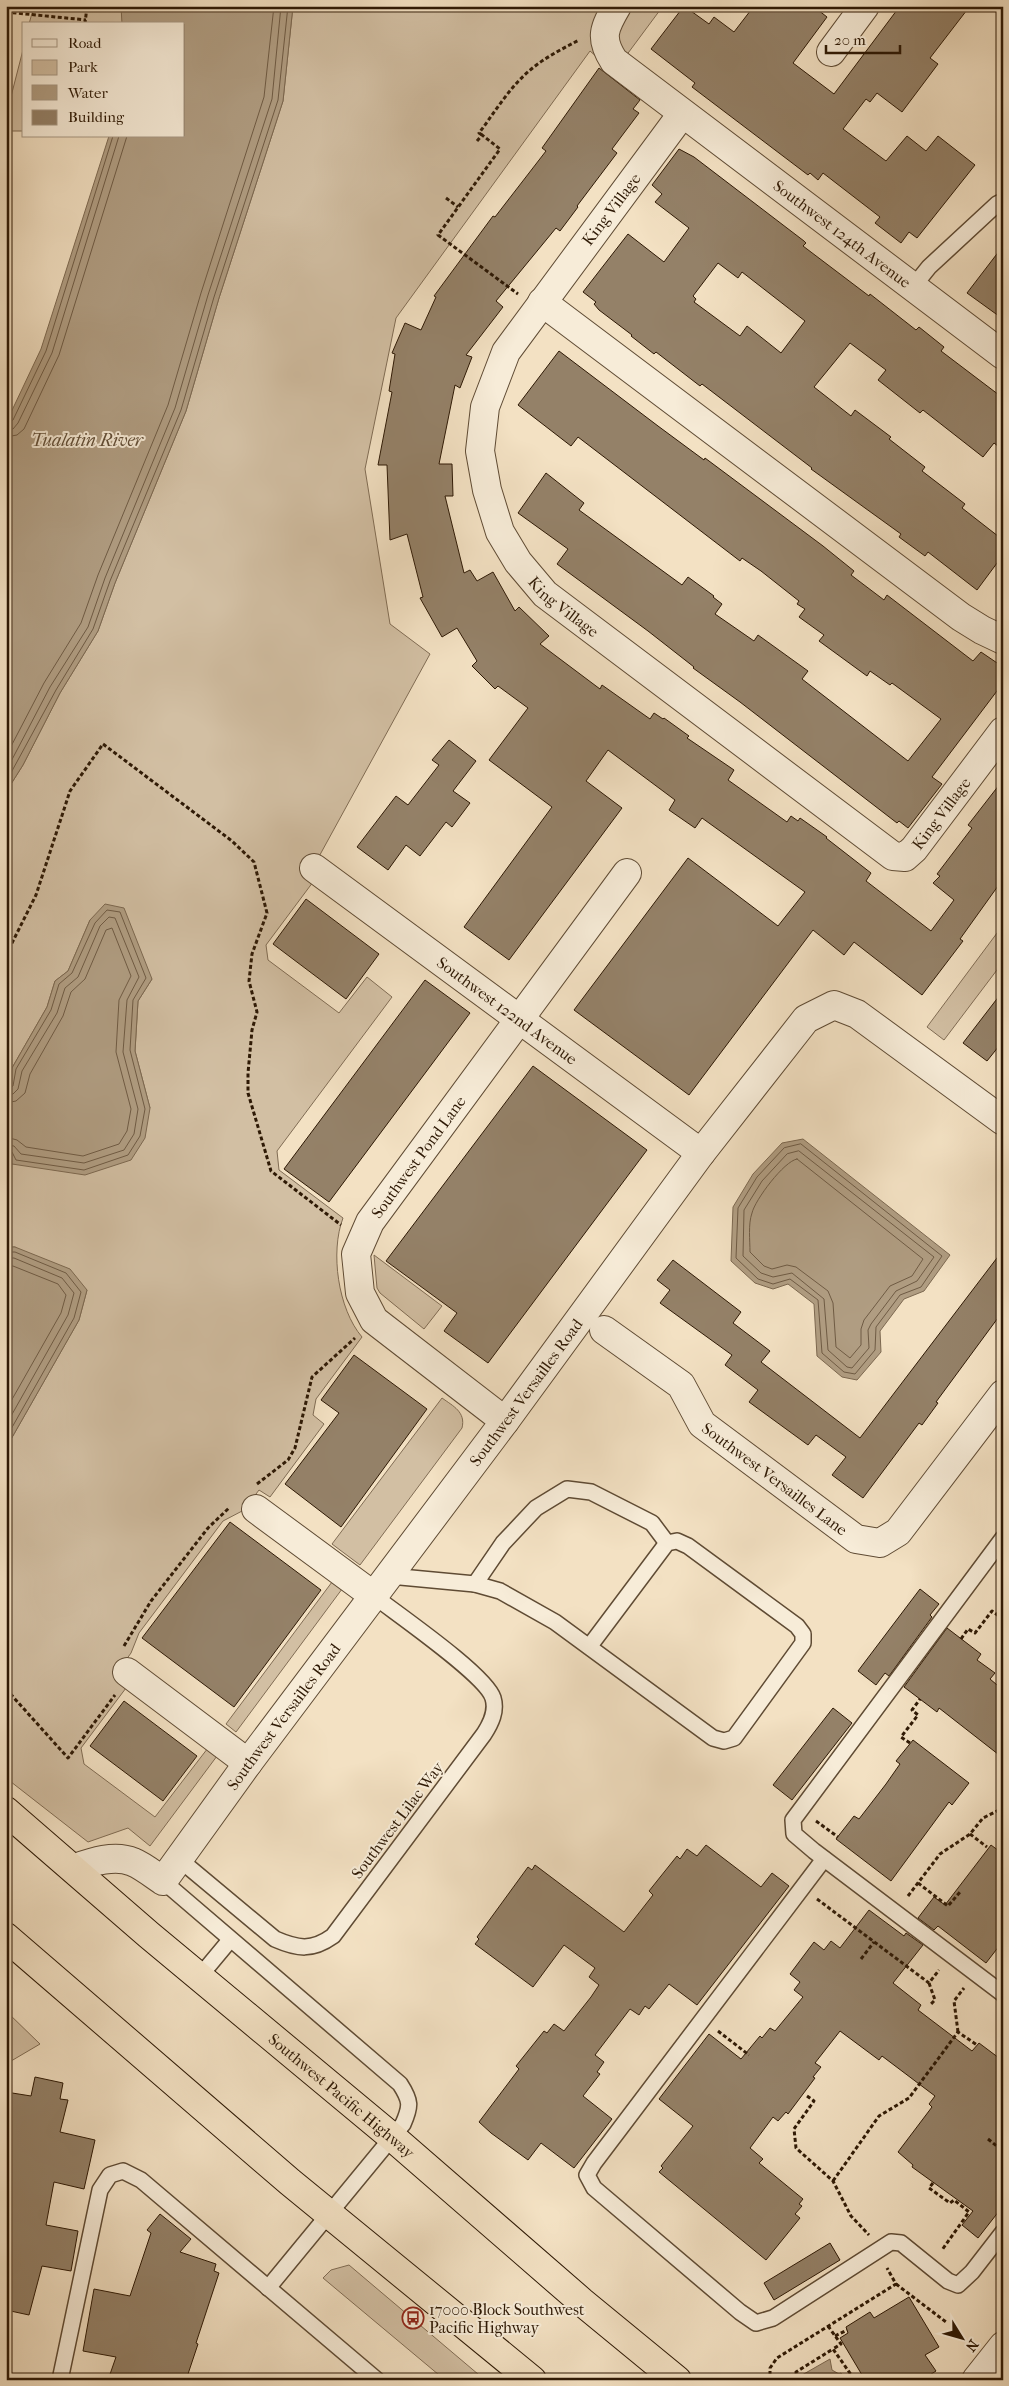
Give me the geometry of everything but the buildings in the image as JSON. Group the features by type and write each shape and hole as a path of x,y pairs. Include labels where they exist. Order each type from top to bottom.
{"highway":[{"name":"Southwest Pacific Highway","path":"6,1810 150,1935 392,2137 582,2302 677,2380"},
{"path":"6,1937 329,2213 532,2380"}],"street":[{"path":"831,52 865,6"},
{"name":"Southwest 124th Avenue","path":"611,16 606,49 614,61 1003,355"},
{"name":"King Village","path":"682,114 506,352 484,407 480,451 487,490 500,532 518,562 545,594 893,856 905,857 914,849 1003,731"},
{"path":"540,305 961,617 1003,640"},
{"name":"Southwest 122nd Avenue","path":"314,868 702,1153"},
{"name":"Southwest Pond Lane","path":"505,1421 374,1320 360,1293 356,1254 370,1222 519,1017 627,873"},
{"name":"Southwest Versailles Road","path":"171,1870 248,1763 505,1421 702,1153 806,1019 834,1005 856,1014 1003,1122"},
{"name":"Southwest Versailles Lane","path":"604,1330 680,1385 702,1424 856,1539 880,1543 898,1532 1003,1394"},
{"path":"256,1509 382,1586"},
{"path":"129,1673 248,1763"},
{"path":"74,1868 92,1862 120,1859 171,1870"},
{"path":"976,2380 1003,2346"}],"lane":[{"path":"913,287 929,267 997,204 1003,201"},
{"path":"475,1584 504,1543 536,1508 567,1489 591,1492 652,1523 667,1543"},
{"path":"1003,1538 793,1820 794,1834 824,1859 1003,1994"},
{"path":"382,1586 475,1584 500,1591 555,1622 589,1647 713,1738 724,1741 734,1738 803,1643 803,1634 797,1626 688,1546 677,1541 667,1543 589,1647"},
{"name":"Southwest Lilac Way","path":"171,1870 275,1939 292,1946 307,1948 320,1945 333,1936 484,1734 491,1722 494,1709 493,1698 486,1685 382,1586"},
{"path":"824,1859 594,2162 587,2175 594,2188 740,2312 756,2323 773,2318 880,2247 891,2242 901,2243 948,2281 958,2285 972,2272 1003,2232"},
{"path":"171,1870 230,1940 400,2084 407,2095 410,2108 403,2124 268,2288"},
{"path":"200,1976 230,1940"},
{"path":"60,2380 100,2190 110,2175 123,2171 141,2180 377,2380"}],"path":[{"path":"6,12 85,22 87,6"},
{"path":"540,305 438,235 500,149 479,133 515,85 529,71 558,50 611,16"},
{"path":"477,141 482,135"},
{"path":"446,198 458,207"},
{"path":"6,955 36,895 70,791 103,744 232,842 254,862 267,913 252,954 249,981 257,1012 252,1030 248,1073 248,1093 253,1111 271,1171 336,1222 364,1236"},
{"path":"961,1639 968,1628 976,1633 992,1611 1003,1619"},
{"path":"6,1689 68,1758 129,1673"},
{"path":"910,1744 901,1737 918,1715 912,1710 920,1699"},
{"path":"895,1913 940,1854 970,1834 983,1818 1003,1808"},
{"path":"800,1810 838,1837"},
{"path":"970,1834 987,1848"},
{"path":"918,1883 948,1906 960,1892"},
{"path":"802,1888 929,1983 934,2000 930,2005"},
{"path":"861,1959 874,1942"},
{"path":"929,1983 942,1967"},
{"path":"833,2181 879,2116 909,2098 958,2032 954,2001 966,1986 960,1981"},
{"path":"702,2019 749,2055"},
{"path":"958,2032 977,2045"},
{"path":"807,2096 814,2102 794,2128 796,2148 833,2181 851,2216 880,2247 887,2269 896,2284 946,2322"},
{"path":"988,2140 1003,2151"},
{"path":"930,2266 969,2212 954,2200 950,2203 929,2188 933,2183"},
{"path":"774,2380 770,2375 770,2368 777,2358 896,2284"},
{"path":"797,2380 796,2372 841,2344 828,2326"},
{"path":"835,2336 847,2330"},
{"path":"833,2349 855,2380"},
{"path":"845,2380 852,2376"}],"green space":[{"path":"34,6 137,6 136,22 30,22"},
{"path":"293,6 663,6 614,72 590,51 396,318 365,469 390,624 430,654 316,862 313,882 266,945 268,960 339,1013 367,977 392,997 277,1151 279,1170 343,1218 337,1247 339,1280 347,1311 362,1337 316,1399 313,1415 324,1424 270,1497 259,1490 244,1510 223,1521 139,1633 131,1653 116,1674 129,1684 81,1748 84,1764 155,1817 211,1744 220,1752 150,1846 128,1828 88,1842 6,1778 6,1448 79,1320 87,1290 15,1247 6,1247 6,1151 12,1164 150,1108 135,1051 138,1001 152,979 90,920 68,971 55,981 47,1007 12,1068 6,1097 6,792 23,765 60,693 98,631 115,583 186,411 219,298 283,101"},
{"path":"22,54 22,131 6,131 6,116"},
{"path":"1003,925 1003,962 944,1040 927,1027"},
{"path":"374,1255 442,1306 424,1329 380,1293 377,1288"},
{"path":"442,1398 458,1410 463,1422 462,1428 360,1565 332,1544"},
{"path":"335,1578 345,1585 236,1732 226,1724"},
{"path":"6,2011 40,2044 6,2064"},
{"path":"349,2265 485,2380 445,2380 323,2278 331,2270"}],"water":[{"name":"Tualatin River","path":"121,6 293,6 283,101 219,298 186,411 115,583 98,631 60,693 23,765 6,792 6,423 41,349 108,138 185,138 185,22 122,22"},
{"path":"105,904 124,908 152,979 138,1001 135,1051 150,1108 145,1138 131,1160 85,1175 12,1164 6,1151 6,1097 12,1068 47,1007 55,981 68,971 90,920"},
{"path":"803,1139 950,1255 924,1291 904,1299 880,1331 881,1352 857,1380 842,1377 817,1356 814,1304 788,1284 773,1289 755,1283 731,1261 733,1207 753,1174 782,1143"},
{"path":"6,1247 15,1247 70,1269 87,1290 79,1320 6,1448"},
{"path":"830,2359 832,2370 839,2374 841,2373 844,2377 840,2380 801,2380 802,2375"}],"place":[{"name":"17000 Block Southwest Pacific Highway","path":"413,2318"}]}
